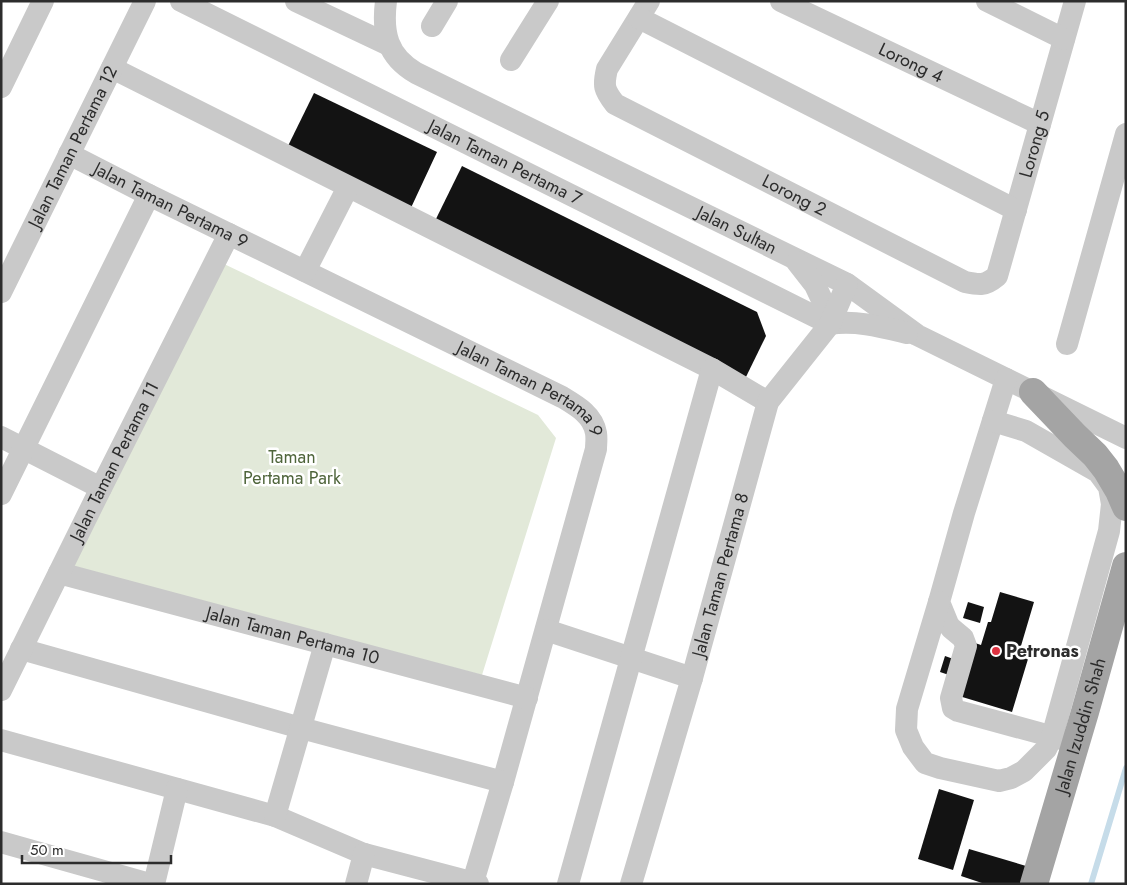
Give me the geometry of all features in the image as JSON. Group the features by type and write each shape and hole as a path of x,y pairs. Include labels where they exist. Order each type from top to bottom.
{"main road":[{"path":"1033,392 1095,455 1106,469 1126,507"},
{"name":"Jalan Izuddin Shah","path":"1034,884 1064,740 1123,575 1126,546"}],"street":[{"path":"1,87 43,1"},
{"name":"Jalan Taman Pertama 12","path":"1,292 145,1"},
{"name":"Jalan Taman Pertama 7","path":"181,1 830,324"},
{"path":"296,1 389,45"},
{"name":"Jalan Sultan","path":"386,1 384,16 385,32 389,45 406,67 416,73 847,284 917,335 1126,438"},
{"path":"432,26 447,1"},
{"path":"512,60 548,1"},
{"name":"Lorong 4","path":"781,1 1040,124"},
{"path":"988,1 1064,39"},
{"name":"Lorong 5","path":"989,283 997,276 1075,1"},
{"path":"644,10 1016,210"},
{"name":"Lorong 2","path":"644,10 607,69 604,80 606,93 614,104 965,282 989,283"},
{"path":"112,68 712,369 768,402"},
{"path":"1067,344 1122,160 1126,134"},
{"name":"Jalan Taman Pertama 9","path":"70,154 149,195 562,397 577,406 590,418 596,433 596,449 475,883"},
{"path":"305,271 348,187"},
{"path":"1,494 149,195"},
{"name":"Jalan Taman Pertama 11","path":"1,690 229,234"},
{"path":"794,258 815,285 830,324 843,322 878,326 917,335"},
{"name":"Jalan Taman Pertama 8","path":"631,884 692,678 768,402 830,324 847,284"},
{"path":"568,884 712,369"},
{"path":"1006,379 964,513 907,710 906,730 913,747 925,762 940,768 999,781 1011,778 1024,771 1046,749 1064,740"},
{"path":"993,421 1026,431 1098,472 1109,487 1112,504 1109,531 1064,740"},
{"path":"1,437 101,488"},
{"name":"Jalan Taman Pertama 10","path":"59,573 527,698"},
{"path":"939,602 948,624 963,638 966,646 951,698 953,708 1064,740"},
{"path":"546,630 692,678"},
{"path":"275,816 325,644"},
{"path":"21,649 301,728 503,782"},
{"path":"1,740 275,816 364,854 475,883"},
{"path":"154,884 177,789"},
{"path":"1,842 150,884"},
{"path":"356,884 364,854"}],"green space":[{"name":"Taman Pertama Park","path":"222,263 538,415 556,438 482,675 70,567"}],"building":[{"path":"314,93 437,152 409,212 285,152"},
{"path":"462,166 757,312 766,336 744,381 432,227"},
{"name":"Petronas","path":"1000,592 1034,602 1018,656 1028,659 1012,712 959,696 975,643 981,645 988,622 991,622"},
{"path":"968,602 984,607 980,623 963,618"},
{"path":"945,656 959,661 955,677 940,672"},
{"path":"939,789 974,800 953,870 918,859"},
{"path":"969,849 1026,866 1020,884 985,884 961,876"}],"waterway":[{"path":"1091,884 1126,768"}],"place":[{"name":"Petronas","path":"996,651"}]}
